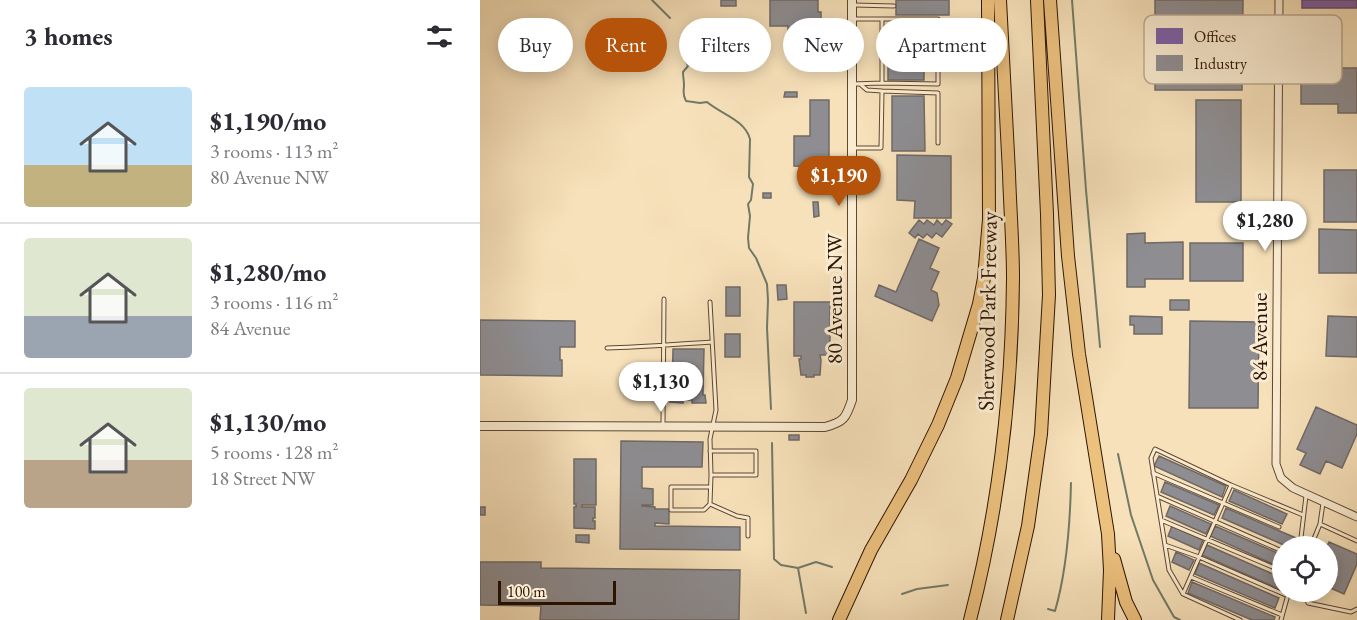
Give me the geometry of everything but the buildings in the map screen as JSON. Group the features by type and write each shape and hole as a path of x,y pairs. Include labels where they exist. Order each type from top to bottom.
{"highway":[{"path":"839,620 871,550 911,480 938,425 957,378 980,304 989,219 988,0"},
{"name":"Sherwood Park Freeway","path":"970,620 986,547 1004,441 1011,331 1013,276 1000,0"},
{"path":"1007,620 1030,514 1045,391 1049,295 1037,0"},
{"path":"1050,0 1068,256 1079,354 1108,534 1126,602 1135,620"},
{"path":"1108,534 1110,570 1108,620"},
{"path":"844,620 849,600"}],"street":[{"name":"84 Avenue","path":"1279,0 1279,15"},
{"name":"80 Avenue NW","path":"713,426 825,427 836,424 846,417 852,400 852,148 855,72"},
{"name":"84 Avenue","path":"1278,84 1276,464 1281,478 1293,488 1306,494"},
{"path":"480,426 713,426"},
{"path":"1306,494 1357,517"}],"lane":[{"path":"852,3 894,6"},
{"path":"882,72 882,84"},
{"path":"856,84 938,84 938,72"},
{"path":"856,84 867,90 882,92 938,93 938,142"},
{"path":"852,148 880,148 882,92"},
{"path":"663,426 664,299"},
{"path":"710,302 716,410 710,439 711,475 710,504 704,510 671,510 671,487 710,487"},
{"path":"607,348 712,342"},
{"path":"1240,620 1183,594 1169,570 1151,458 1155,449 1231,485 1303,514"},
{"path":"710,451 756,451 756,475 711,475"},
{"path":"1154,473 1279,527"},
{"path":"1183,594 1231,485"},
{"path":"1301,536 1306,494"},
{"path":"1157,496 1272,547"},
{"path":"1315,536 1320,525 1323,502"},
{"path":"710,504 737,516 748,518 748,537"},
{"path":"1161,519 1272,567"},
{"path":"1320,525 1357,542"},
{"path":"1165,544 1272,589"},
{"path":"1191,577 1282,618 1286,602"},
{"path":"1308,602 1351,612 1357,609"}],"waterway":[{"path":"652,0 670,18"},
{"path":"1072,0 1100,347"},
{"path":"683,72 686,101 707,102 738,122 750,139 749,177 753,184 751,200 748,204 750,216 748,238 749,248 767,284 771,409"},
{"path":"772,443 774,559 781,565 798,568 806,613"},
{"path":"1118,454 1131,515 1153,580 1174,617 1180,620"},
{"path":"1048,609 1055,611 1065,564 1071,483"},
{"path":"798,568 816,562 832,567"},
{"path":"902,594 917,589 948,585"}]}
